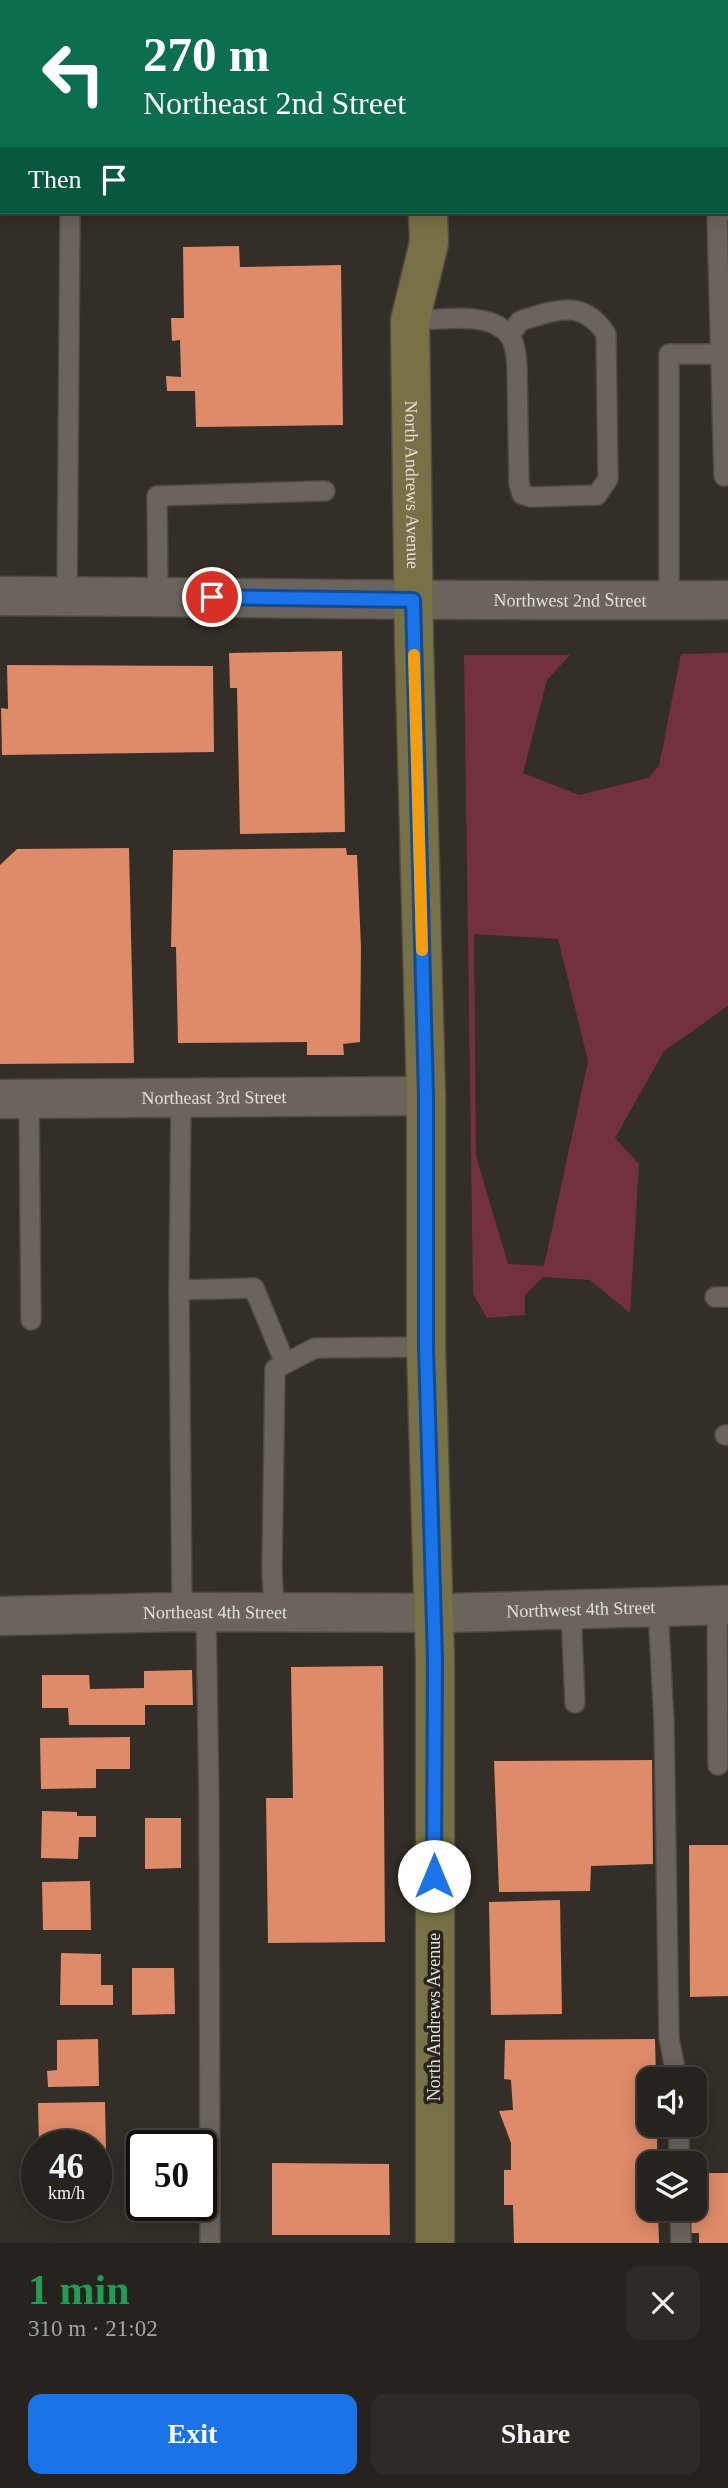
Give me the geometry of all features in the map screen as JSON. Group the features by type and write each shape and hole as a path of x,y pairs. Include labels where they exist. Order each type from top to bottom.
{"main road":[{"path":"401,214 405,240 421,281"},
{"name":"North Andrews Avenue","path":"428,214 429,243 410,321 413,600 426,1096 426,1347 435,1660 435,2243"}],"street":[{"name":"Northwest 2nd Street","path":"0,596 728,600"},
{"name":"Northeast 3rd Street","path":"15,1099 426,1096"},
{"name":"Northwest 4th Street","path":"432,1613 722,1605"},
{"name":"Northeast 4th Street","path":"0,1616 274,1611 432,1613"}],"lane":[{"path":"67,597 70,214"},
{"path":"720,214 724,476"},
{"path":"410,321 488,321 510,335 516,357 519,484 522,494 531,497 597,495 608,479 606,334 597,321 584,312 566,309 520,321 510,335"},
{"path":"669,601 669,354 721,354"},
{"path":"158,596 157,496 325,491"},
{"path":"181,1098 179,1290 194,1612 209,1801 209,2243"},
{"path":"15,1099 31,1320"},
{"path":"179,1290 254,1288 285,1363"},
{"path":"274,1611 272,1570 275,1368 315,1349 426,1347"},
{"path":"718,1765 722,1605"},
{"path":"659,1608 664,1723 669,2038 675,2067"},
{"path":"571,1611 575,1703"},
{"path":"680,2221 681,2243"}],"shaded area":[{"path":"728,653 728,1006 664,1051 615,1138 639,1164 630,1313 590,1280 543,1277 525,1295 525,1315 487,1318 473,1294 464,655 570,655 547,680 523,773 579,795 648,778 659,766 681,654","holes":["474,934 558,939 588,1061 544,1266 508,1264 476,1156"]}],"building":[{"path":"239,246 240,267 341,265 343,425 196,427 195,391 167,391 166,376 181,377 180,340 172,341 171,318 184,318 183,247"},
{"path":"342,651 345,832 240,834 237,688 230,688 229,653"},
{"path":"7,665 213,666 214,752 2,755 1,708 8,709"},
{"path":"129,848 134,1063 0,1064 0,865 17,849"},
{"path":"346,848 347,855 357,855 361,947 360,1042 343,1044 344,1055 307,1055 307,1042 178,1043 176,947 171,947 173,850"},
{"path":"383,1666 385,1942 268,1943 266,1798 293,1798 291,1667"},
{"path":"192,1670 193,1705 145,1705 145,1725 69,1725 68,1708 42,1708 42,1675 89,1675 90,1689 144,1688 144,1671"},
{"path":"130,1737 130,1769 96,1769 96,1788 41,1789 40,1738"},
{"path":"652,1760 653,1864 591,1866 590,1891 499,1892 494,1761"},
{"path":"42,1811 77,1812 77,1816 96,1816 96,1837 79,1837 78,1859 41,1858"},
{"path":"145,1818 181,1818 181,1868 145,1869"},
{"path":"689,1845 728,1845 728,1996 690,1997"},
{"path":"90,1881 91,1930 43,1930 42,1882"},
{"path":"560,1900 562,2014 491,2015 489,1902"},
{"path":"61,1953 101,1954 101,1985 113,1985 113,2005 60,2005"},
{"path":"132,1968 174,1968 175,2014 132,2015"},
{"path":"98,2039 99,2086 48,2087 47,2071 57,2070 57,2040"},
{"path":"655,2039 656,2067 637,2067 637,2137 657,2137 657,2151 637,2151 637,2221 658,2221 659,2243 514,2243 513,2205 504,2205 504,2170 511,2170 511,2143 499,2111 513,2110 511,2080 504,2079 505,2040"},
{"path":"105,2102 106,2130 39,2130 38,2103"},
{"path":"272,2163 389,2164 390,2235 272,2235"},
{"path":"707,2173 728,2173 728,2243 699,2243 699,2233 688,2233 688,2221 707,2221"}],"slow traffic":[{"path":"414,655 422,950"}],"route":[{"path":"212,597 413,600 426,1096 426,1347 435,1660 434,1876"}]}
